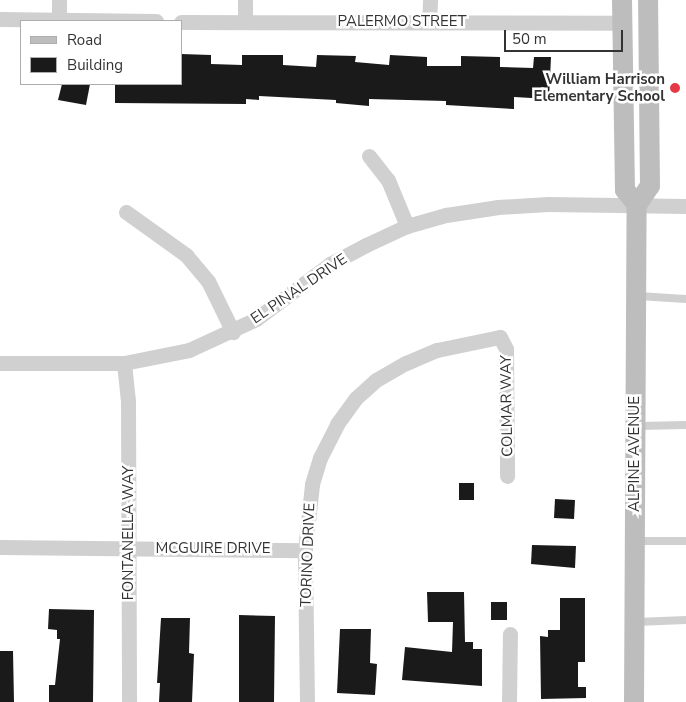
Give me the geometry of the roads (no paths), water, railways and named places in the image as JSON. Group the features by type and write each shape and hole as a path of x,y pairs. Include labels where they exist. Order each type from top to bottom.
{"street":[{"path":"59,0 59,19"},
{"path":"245,0 245,22"},
{"path":"429,21 430,0"},
{"path":"622,0 625,190 637,205 650,186 648,0"},
{"path":"0,19 108,20"},
{"name":"PALERMO STREET","path":"182,22 429,21 622,23"},
{"path":"369,156 388,180 407,226"},
{"name":"ALPINE AVENUE","path":"634,702 637,205"},
{"name":"EL PINAL DRIVE","path":"0,363 124,363 189,350 233,332 256,320 330,264 407,226 446,216 498,207 686,206"},
{"path":"126,212 186,255 208,281 233,332"},
{"name":"COLMAR WAY","path":"500,337 506,349 507,476"},
{"name":"TORINO DRIVE","path":"307,702 305,550 312,484 320,458 337,424 356,398 376,380 437,350 500,337"},
{"name":"FONTANELLA WAY","path":"124,363 128,401 129,702"},
{"name":"MCGUIRE DRIVE","path":"0,548 305,550"},
{"path":"509,702 510,634"}],"lane":[{"path":"636,296 686,300"},
{"path":"636,426 686,425"},
{"path":"635,541 686,541"},
{"path":"634,622 686,620"}],"place":[{"name":"William Harrison Elementary School","path":"675,88"}]}
